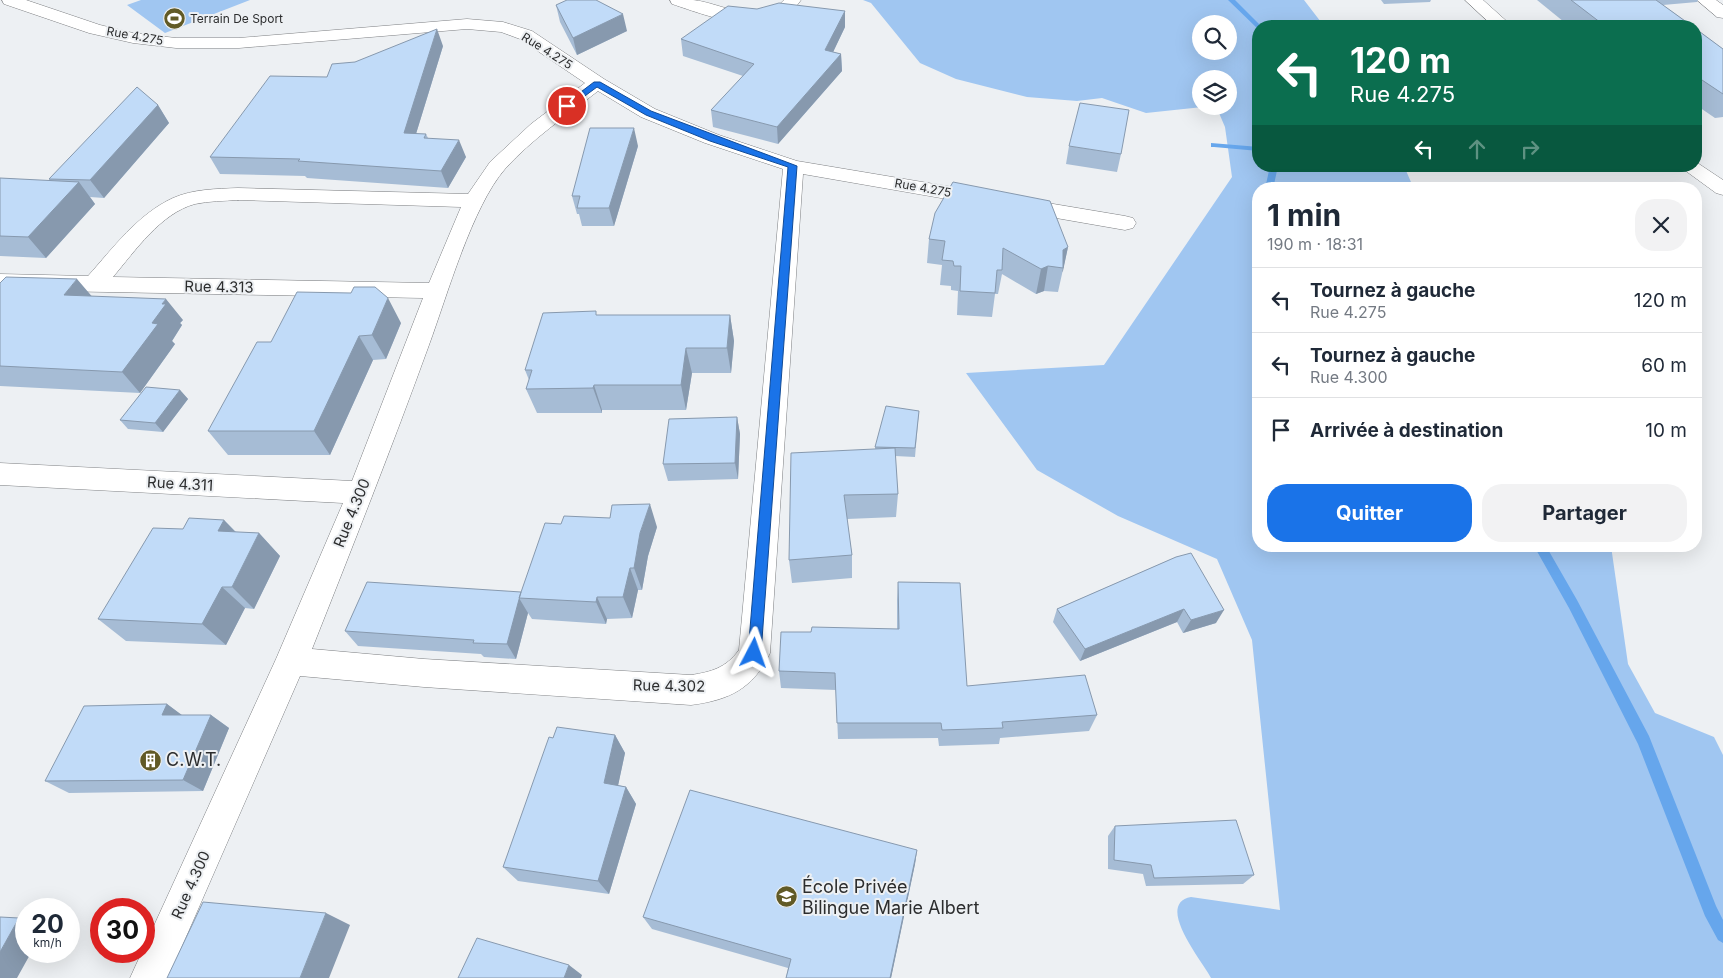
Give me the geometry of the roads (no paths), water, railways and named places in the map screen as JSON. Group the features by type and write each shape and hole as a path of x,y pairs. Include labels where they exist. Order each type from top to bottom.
{"street":[{"name":"Rue 4.275","path":"10,0 95,29 133,38 176,43 239,43 487,24 526,35 597,83 648,113 712,139 793,166 1125,223"},
{"path":"678,0 728,15 751,18 779,14 790,6 793,0"},
{"path":"1473,0 1496,20"},
{"path":"1706,0 1723,12"},
{"name":"Rue 4.300","path":"149,978 291,662 361,493 437,291 474,201 497,166 538,128 597,83"},
{"name":"Rue 4.302","path":"291,662 424,673 690,690 724,683 748,666 754,653 793,166"},
{"path":"1698,172 1723,189"},
{"path":"94,284 166,211 182,202 202,197 238,194 474,201"},
{"name":"Rue 4.313","path":"0,282 437,291"},
{"name":"Rue 4.311","path":"0,474 361,493"}],"waterway":[{"path":"1231,0 1252,21"},
{"path":"1214,145 1252,148"},
{"path":"1271,182 1273,172"},
{"path":"1543,552 1573,604 1644,741 1710,911 1723,935"}],"place":[{"name":"Terrain De Sport","path":"174,19"},
{"name":"C.W.T.","path":"150,760"},
{"name":"École Privée Bilingue Marie Albert","path":"786,897"}]}
